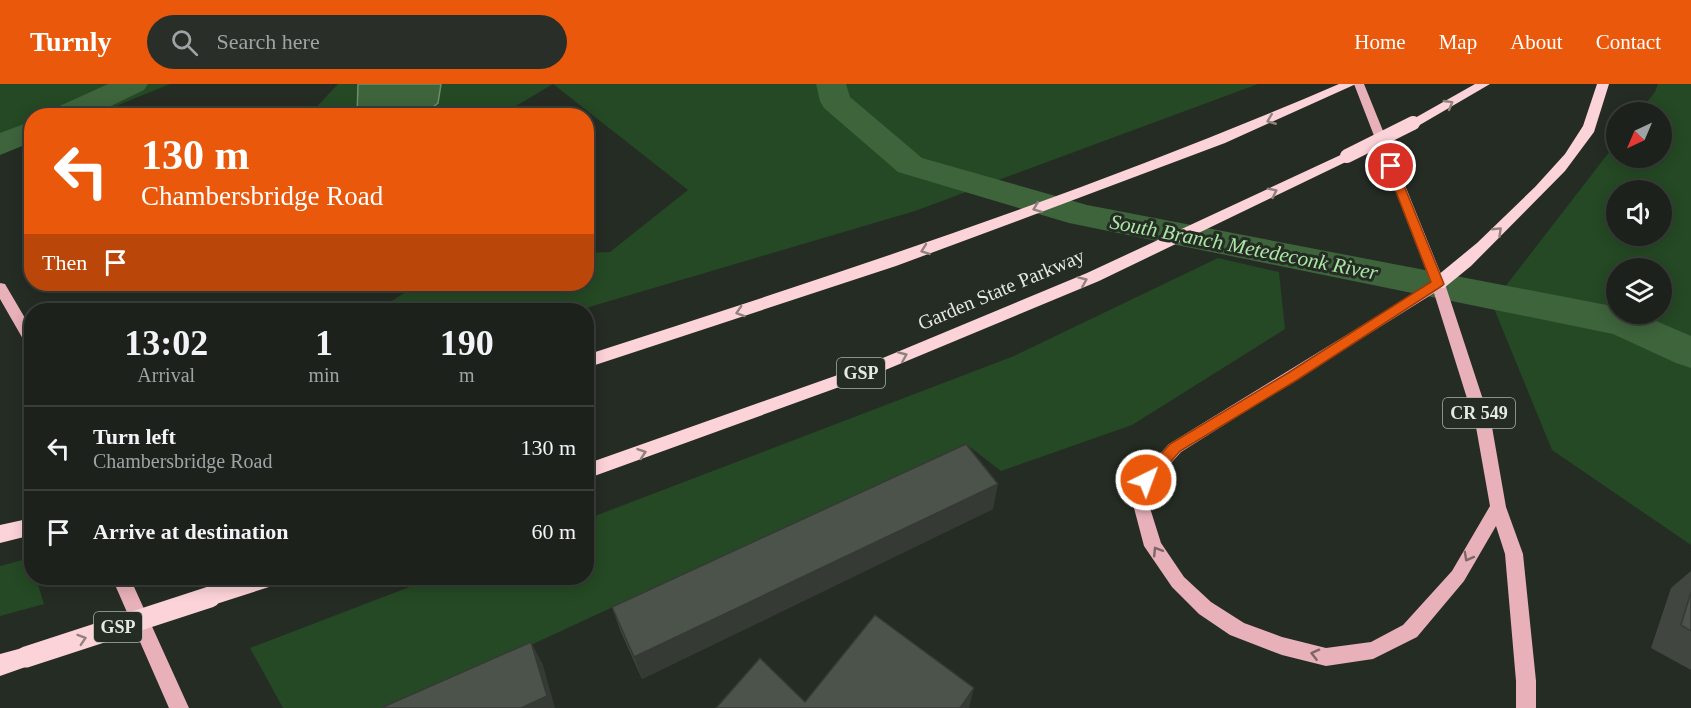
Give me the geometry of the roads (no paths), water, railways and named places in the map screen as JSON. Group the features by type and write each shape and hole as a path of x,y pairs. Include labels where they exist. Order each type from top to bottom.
{"highway":[{"path":"594,359 980,230 1269,120 1350,84"},
{"name":"Garden State Parkway","path":"594,469 872,369 1130,260 1347,156 1484,84"},
{"path":"1438,284 1455,272 1545,185 1572,155 1588,131 1603,84"},
{"name":"GSP","path":"0,665 247,585"}],"main road":[{"name":"CR 549","path":"1359,84 1438,284 1484,427 1498,507 1514,555 1526,681 1526,708"},
{"path":"1438,284 1175,447 1146,480 1142,508 1153,546 1178,582 1205,608 1229,624 1282,646 1326,657 1374,650 1410,631 1434,607 1458,576 1498,507"},
{"path":"0,287 24,329"},
{"path":"124,585 179,708"}],"waterway":[{"path":"81,108 133,84"},
{"name":"South Branch Metedeconk River","path":"831,84 835,101 910,165 1082,215 1623,322 1691,353"},
{"path":"0,145 24,134"}]}
